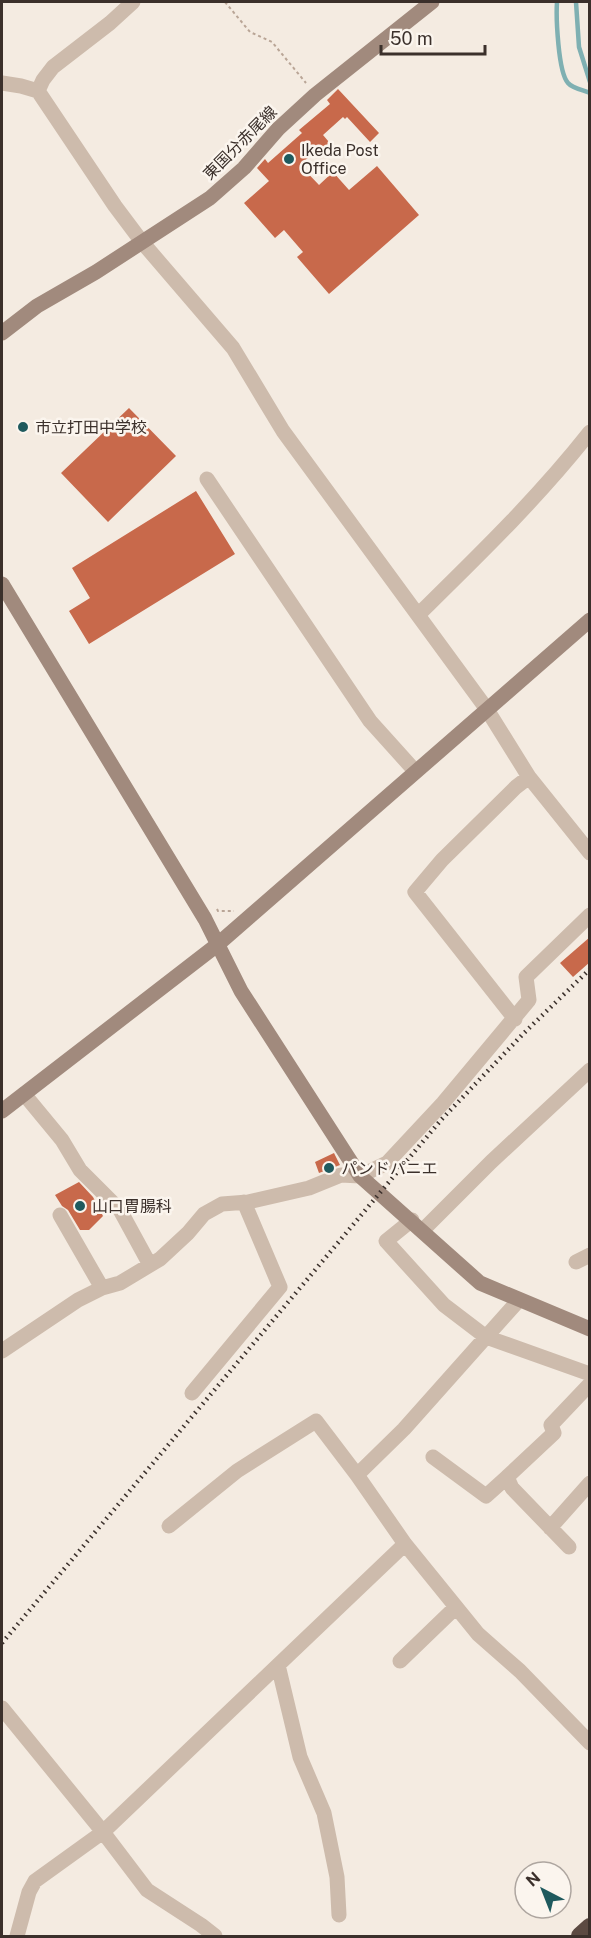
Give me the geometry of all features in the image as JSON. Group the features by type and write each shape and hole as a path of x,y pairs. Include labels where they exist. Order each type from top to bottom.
{"highway":[{"path":"580,1936 590,1927"}],"street":[{"path":"38,92 43,80 53,67 133,2"},
{"name":"東国分赤尾線","path":"2,333 37,306 210,198 244,168 278,129 315,95 432,2"},
{"path":"2,83 38,92 142,242 233,348 283,431 486,708 529,777 590,853"},
{"path":"419,614 528,504 565,464 590,432"},
{"path":"207,478 370,721 415,771"},
{"path":"2,584 205,919 241,991 360,1176 480,1283 590,1329"},
{"path":"2,1112 217,945 486,708 590,620"},
{"path":"515,1019 415,892 442,860 516,786 529,777"},
{"path":"2,1351 78,1300 102,1288 120,1283 160,1259 188,1233 204,1214 222,1204 244,1202 309,1188 341,1175 360,1176 387,1163 443,1103 515,1019 529,1000 526,977 590,915"},
{"path":"590,1070 491,1162 417,1225 386,1241 444,1305 486,1337 590,1374"},
{"path":"24,1094 62,1140 80,1170 120,1210 150,1265"},
{"path":"192,1393 280,1287 244,1202"},
{"path":"60,1215 102,1288"},
{"path":"357,1475 404,1429 519,1300"},
{"path":"433,1457 486,1496 554,1433 551,1425 590,1384"},
{"path":"169,1526 237,1471 316,1421 405,1544 478,1634 520,1671 590,1743"},
{"path":"507,1477 512,1488 569,1547"},
{"path":"550,1528 590,1483"},
{"path":"17,1936 29,1892 35,1881 103,1832 405,1544"},
{"path":"400,1661 456,1607"},
{"path":"278,1665 300,1757 324,1813 337,1877 339,1915"},
{"path":"2,1708 147,1890 215,1936"}],"path":[{"path":"225,2 250,32 272,42 315,95"},
{"path":"212,901 218,911 237,911"}],"building":[{"path":"338,89 379,133 370,142 347,117 345,119 343,117 323,135 334,148 323,157 317,150 300,165 319,185 333,172 349,190 377,166 419,215 329,294 297,257 303,252 284,230 275,238 244,203 269,181 257,168 265,159 268,163 302,133 299,130 330,104 327,100"},
{"path":"129,408 176,456 108,522 61,473"},
{"path":"196,491 235,554 89,644 69,611 90,598 72,568"},
{"path":"590,937 590,962 573,977 560,963"},
{"name":"パンドパニエ","path":"334,1153 340,1165 319,1173 315,1162"},
{"name":"山口胃腸科","path":"79,1182 93,1197 103,1216 89,1230 80,1230 68,1210 62,1206 55,1195"}],"waterway":[{"path":"557,2 558,44 565,77 572,86 590,93"},
{"path":"576,2 579,47 590,82"}],"railway":[{"path":"2,1643 441,1120 523,1034 590,969"}],"place":[{"name":"Ikeda Post Office","path":"289,159"},
{"name":"市立打田中学校","path":"23,427"},
{"name":"パンドパニエ","path":"329,1168"},
{"name":"山口胃腸科","path":"80,1206"}]}
